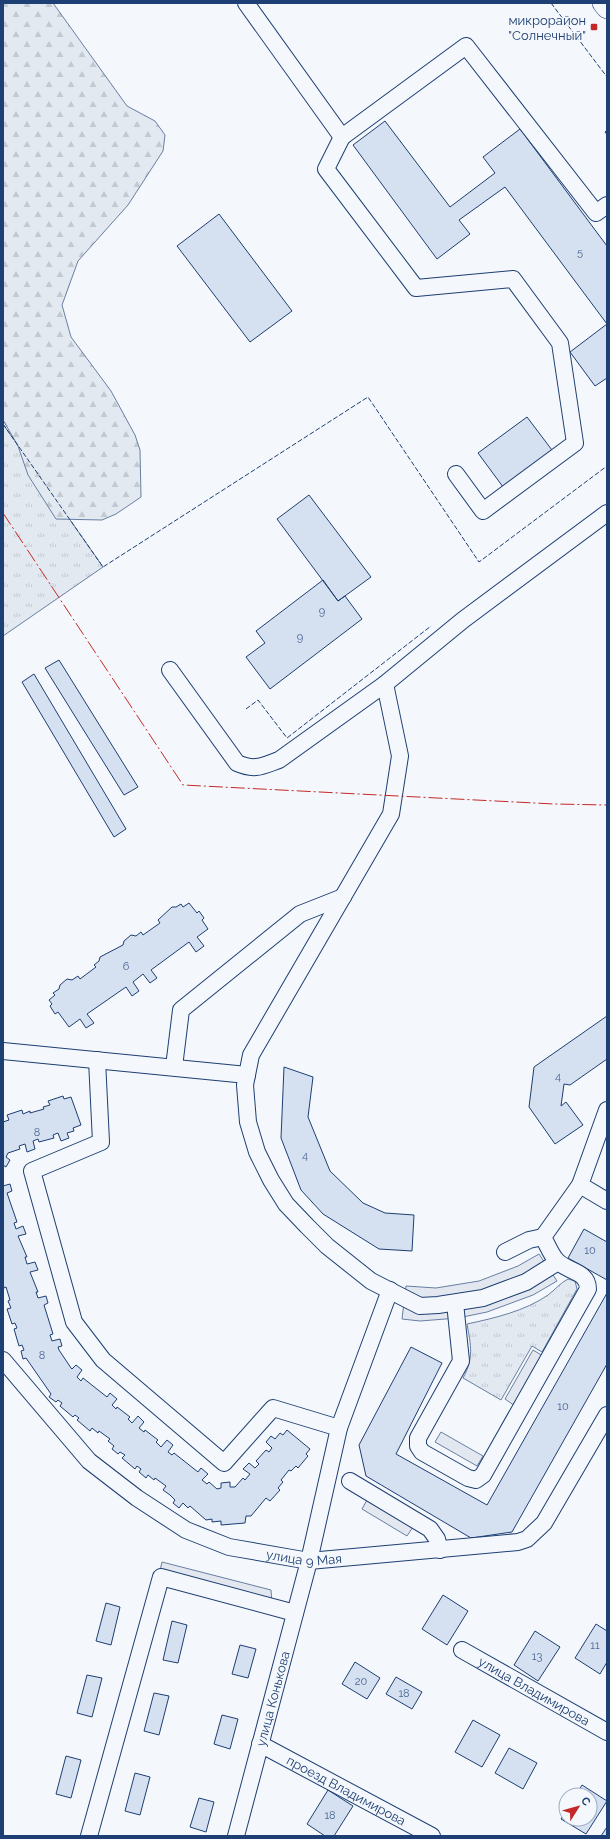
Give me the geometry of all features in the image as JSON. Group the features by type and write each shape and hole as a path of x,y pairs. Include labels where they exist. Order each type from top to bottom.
{"main road":[{"path":"603,3 607,8"}],"street":[{"path":"246,3 342,137"},
{"path":"456,474 483,511 575,443 560,342 513,279 416,288 326,169 342,137 466,46 596,213 607,205"},
{"path":"170,670 237,763 248,768 262,766 279,760 385,684 463,620 607,513"},
{"path":"385,684 400,756 391,814 251,1055 245,1085 248,1122 257,1152 286,1204 327,1246 371,1281 420,1306 455,1303 483,1298 508,1290 526,1282 558,1262"},
{"path":"174,1067 181,1010 300,914 342,897"},
{"path":"3,1051 247,1074"},
{"path":"97,1060 101,1142 32,1171 74,1322 103,1360 224,1463 273,1408 339,1428"},
{"path":"504,1252 529,1240 543,1237 580,1185 607,1110 607,1106"},
{"path":"580,1185 607,1201"},
{"path":"455,1303 461,1361 418,1438 418,1446 422,1452 468,1478 476,1480 483,1475 588,1289 588,1282 584,1277 558,1262 543,1237"},
{"name":"улица Конькова","path":"236,1836 309,1561 339,1428 390,1290"},
{"name":"улица 9 Мая","path":"3,1360 89,1462 137,1498 186,1530 229,1547 309,1561 440,1550 518,1542 528,1539 537,1532 607,1414"},
{"path":"350,1481 430,1529 437,1538 440,1550"},
{"path":"89,1836 161,1577 295,1613"},
{"name":"улица Владимирова","path":"462,1650 607,1732"},
{"name":"проезд Владимирова","path":"260,1744 432,1836"}],"green space":[{"path":"3,3 53,3 127,106 155,121 165,135 163,151 128,205 78,261 62,305 71,337 111,391 135,435 140,450 141,497 116,514 102,520 56,519 28,475 18,446 3,420"},
{"path":"3,424 103,567 3,636"},
{"path":"568,1279 575,1281 577,1289 542,1352 532,1346 501,1400 463,1378 469,1364 471,1352 467,1324 520,1310 539,1301 562,1282"}],"shaded area":[{"path":"539,1254 557,1281 533,1295 487,1312 458,1318 420,1321 402,1319 406,1286 436,1288 479,1281 518,1266"},
{"path":"533,1350 543,1356 515,1406 505,1399"},
{"path":"441,1432 483,1456 477,1466 435,1442"},
{"path":"367,1500 413,1527 407,1536 362,1509"},
{"path":"162,1562 271,1590 272,1604 159,1575"}],"building":[{"path":"385,121 450,207 495,173 483,157 520,129 607,246 607,324 505,187 459,220 470,234 437,259 353,145"},
{"path":"219,214 292,311 250,342 177,246"},
{"path":"607,324 607,378 595,386 570,352"},
{"path":"527,417 558,458 509,495 478,453"},
{"path":"309,495 371,577 338,601 277,519"},
{"path":"323,580 338,601 345,596 362,619 270,689 246,657 265,643 256,631"},
{"path":"59,660 138,787 124,795 45,668"},
{"path":"34,674 126,829 114,837 22,682"},
{"path":"189,903 197,913 199,911 204,918 202,920 208,929 197,937 204,946 196,952 189,942 151,970 157,978 150,983 143,974 133,982 139,991 132,996 126,987 87,1014 94,1023 86,1028 80,1019 69,1027 58,1012 55,1014 50,1006 52,1004 49,1000 55,995 53,993 59,989 60,985 67,979 72,980 78,976 80,979 96,967 94,965 99,961 100,957 123,945 124,941 131,935 136,936 141,932 143,935 160,923 158,920 172,907 176,907 181,904 183,907"},
{"path":"607,1016 607,1059 570,1085 564,1084 561,1106 566,1102 583,1125 555,1144 529,1107 534,1067"},
{"path":"284,1067 313,1077 308,1117 330,1171 363,1203 385,1213 414,1215 412,1251 379,1249 323,1214 301,1190 281,1138"},
{"path":"63,1096 64,1099 71,1097 81,1125 73,1128 74,1131 67,1133 69,1138 61,1141 58,1133 53,1135 54,1138 39,1142 38,1139 33,1141 35,1149 27,1152 25,1144 19,1146 20,1149 8,1153 6,1157 10,1160 6,1167 3,1165 3,1122 9,1120 7,1115 22,1110 23,1114 30,1111 30,1113 44,1109 43,1107 50,1105 48,1101"},
{"path":"10,1184 12,1191 7,1193 17,1222 14,1223 16,1229 23,1226 26,1234 18,1236 27,1257 25,1257 27,1264 35,1262 38,1270 30,1272 38,1292 36,1292 38,1298 46,1296 48,1303 44,1305 53,1334 50,1335 52,1341 60,1339 62,1346 58,1347 59,1350 71,1368 72,1369 76,1365 82,1370 77,1377 81,1381 83,1378 107,1397 110,1393 117,1399 112,1405 116,1409 117,1407 130,1417 128,1419 132,1423 138,1416 144,1422 139,1428 144,1432 145,1430 158,1440 156,1442 161,1447 167,1440 173,1445 168,1452 172,1455 174,1453 198,1472 201,1468 208,1474 202,1480 207,1484 209,1482 217,1489 221,1488 221,1483 230,1482 230,1487 235,1487 243,1478 245,1480 250,1474 243,1469 249,1463 255,1468 259,1464 256,1461 266,1450 269,1452 272,1448 266,1442 271,1436 275,1439 280,1433 283,1435 287,1430 310,1449 306,1454 308,1456 298,1468 296,1466 291,1471 289,1470 281,1480 283,1482 278,1488 280,1490 270,1501 266,1498 251,1516 246,1516 245,1523 221,1525 221,1521 212,1522 212,1519 206,1520 190,1506 188,1508 183,1503 179,1508 173,1503 175,1500 163,1490 166,1486 148,1475 146,1478 139,1472 141,1469 137,1466 135,1469 122,1458 125,1455 120,1452 118,1454 112,1449 114,1446 108,1441 110,1439 92,1428 90,1431 77,1420 79,1418 75,1415 73,1417 60,1406 62,1403 58,1400 56,1402 49,1397 51,1394 26,1358 23,1359 21,1351 24,1350 22,1345 19,1346 14,1329 17,1328 15,1323 12,1324 7,1309 11,1308 8,1301 10,1300 6,1287 4,1288 3,1284 3,1186"},
{"path":"584,1229 607,1242 607,1280 568,1258"},
{"path":"607,1293 607,1364 512,1532 471,1538 366,1476 359,1445 411,1347 442,1363 396,1454 487,1505"},
{"path":"443,1595 468,1611 447,1645 422,1629"},
{"path":"106,1603 120,1607 111,1645 96,1641"},
{"path":"172,1621 187,1625 178,1663 163,1660"},
{"path":"596,1624 607,1631 607,1662 600,1674 575,1658"},
{"path":"535,1631 560,1647 538,1681 514,1665"},
{"path":"240,1645 256,1649 248,1678 232,1674"},
{"path":"355,1662 380,1678 367,1699 342,1684"},
{"path":"87,1675 102,1678 92,1717 77,1713"},
{"path":"396,1677 422,1692 412,1709 386,1694"},
{"path":"154,1693 169,1696 159,1735 144,1731"},
{"path":"222,1715 238,1719 230,1749 214,1744"},
{"path":"473,1720 500,1735 482,1767 455,1752"},
{"path":"509,1748 537,1763 523,1789 495,1773"},
{"path":"66,1756 81,1760 71,1798 56,1794"},
{"path":"135,1773 150,1777 140,1815 125,1811"},
{"path":"328,1790 353,1806 334,1836 325,1836 307,1824"},
{"path":"598,1795 607,1801 598,1815"},
{"path":"199,1798 214,1802 206,1832 190,1827"},
{"path":"574,1827 590,1827 586,1834"},
{"path":"607,1827 607,1836 601,1836"}],"fence":[{"path":"551,3 607,77"},
{"path":"607,130 605,132 607,135"},
{"path":"3,424 103,567 368,397 479,562 607,466"},
{"path":"246,709 258,700 287,738 431,626"}],"power":[{"path":"3,513 183,785 554,804 607,805"}],"place":[{"name":"микрорайон \"Солнечный\"","path":"594,27"}]}
